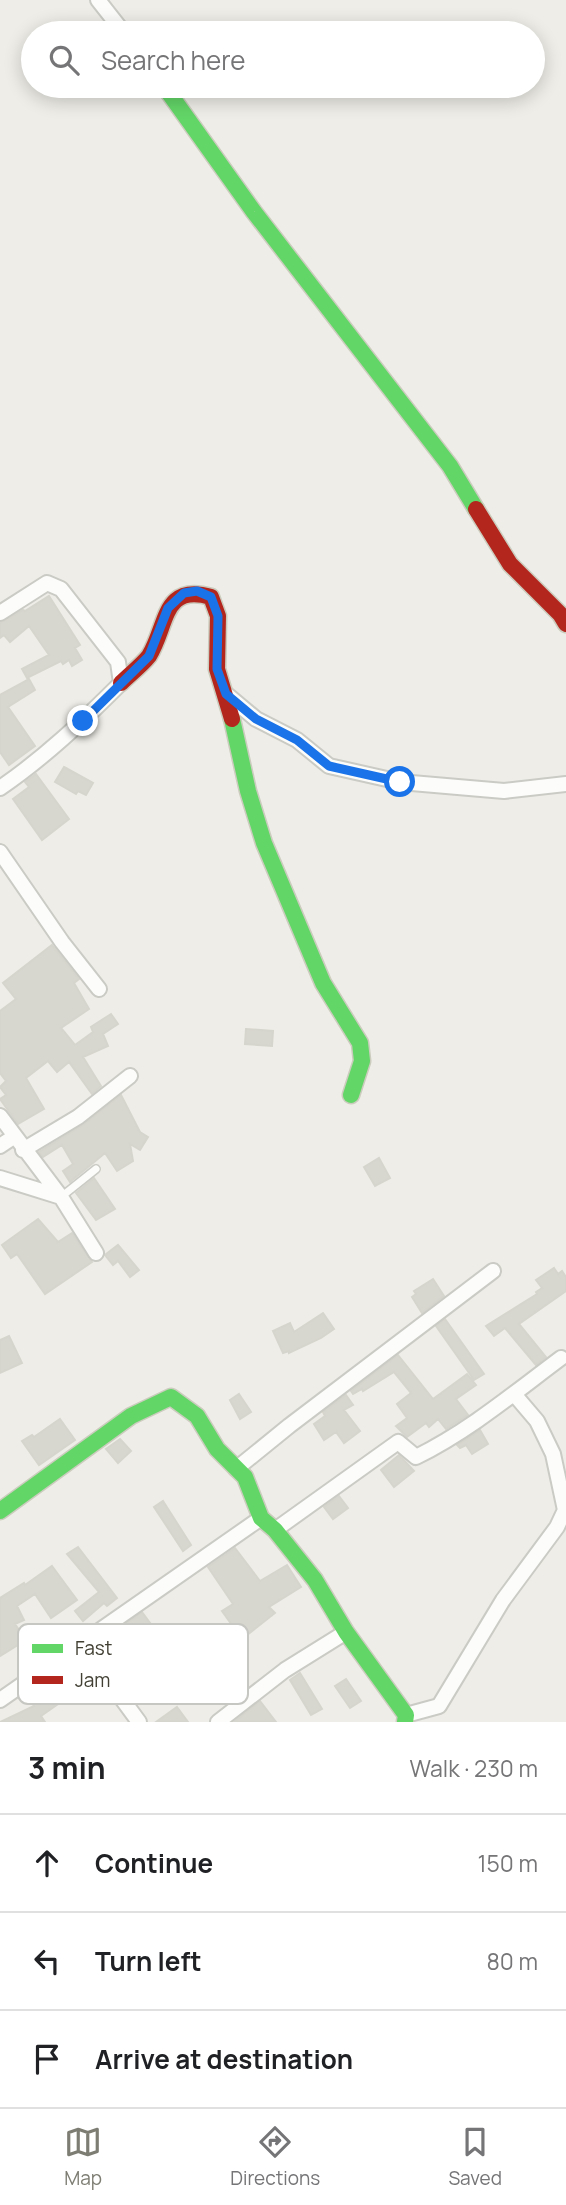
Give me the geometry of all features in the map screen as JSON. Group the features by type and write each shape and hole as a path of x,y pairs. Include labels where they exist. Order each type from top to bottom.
{"street":[{"path":"98,0 115,21"},
{"path":"173,98 254,212 450,466 510,564 560,614 566,624"},
{"path":"0,613 47,583 61,589 118,662 121,683"},
{"path":"0,788 46,753 149,656 168,608 184,593 197,591 211,597 218,616 217,669 226,694 248,791 264,843 323,983 360,1043 362,1061 351,1095"},
{"path":"226,694 256,719 297,740 329,766 400,782 504,791 566,784"},
{"path":"0,852 62,942 99,989"},
{"path":"23,1150 78,1117 130,1076"},
{"path":"0,1116 61,1197 96,1253"},
{"path":"0,1146 15,1136"},
{"path":"0,1178 61,1197"},
{"path":"236,1469 493,1271"},
{"path":"275,1531 398,1442 416,1457 446,1442 561,1358"},
{"path":"426,1722 565,1510 553,1454 537,1421 514,1394"},
{"path":"0,1511 131,1416 171,1397 197,1416 217,1449 245,1478 261,1518 315,1580 346,1632 406,1718 439,1706"},
{"path":"108,1624 261,1518"},
{"path":"248,1699 285,1670 346,1632"},
{"path":"0,1700 18,1687"},
{"path":"126,1704 139,1722"},
{"path":"218,1722 241,1704"}],"lane":[{"path":"61,1197 96,1169"}],"building":[{"path":"49,596 80,645 75,648 82,660 72,666 69,660 63,664 61,661 27,678 22,669 49,655 29,626 10,642 4,635 0,638 0,623"},
{"path":"29,679 35,690 8,707 35,746 9,765 0,752 0,695"},
{"path":"64,767 93,783 86,795 78,791 76,794 55,782"},
{"path":"36,774 69,819 42,840 13,799 29,787 25,782"},
{"path":"52,945 79,979 74,983 89,1009 61,1028 75,1045 93,1032 91,1027 111,1014 118,1024 103,1034 108,1046 83,1057 101,1086 92,1094 69,1062 57,1072 48,1061 26,1078 44,1109 18,1124 0,1099 6,1095 0,1087 6,1081 0,1073 0,1011 16,999 3,983"},
{"path":"246,1029 273,1031 272,1046 245,1044"},
{"path":"121,1095 140,1132 148,1137 140,1150 130,1144 133,1161 117,1171 105,1153 70,1182 63,1171 73,1164 62,1145 43,1157 39,1152 83,1125"},
{"path":"379,1158 390,1178 375,1186 364,1167"},
{"path":"94,1178 115,1209 96,1220 76,1193"},
{"path":"38,1219 58,1242 72,1233 92,1262 45,1294 17,1254 11,1258 2,1245"},
{"path":"118,1245 139,1270 130,1277 118,1261 113,1265 105,1255"},
{"path":"554,1268 558,1274 562,1271 566,1277 566,1291 519,1324 546,1357 536,1365 505,1328 494,1336 486,1326 537,1294 542,1288 536,1280"},
{"path":"433,1279 444,1296 422,1313 412,1297 416,1294 414,1291"},
{"path":"323,1313 334,1329 321,1338 289,1353 283,1353 273,1331 290,1323 294,1332"},
{"path":"445,1319 484,1374 474,1380 436,1326"},
{"path":"9,1336 22,1363 0,1373 0,1340"},
{"path":"398,1355 433,1399 467,1374 476,1385 456,1399 468,1415 446,1429 438,1419 429,1427 426,1423 407,1437 396,1426 407,1418 397,1404 411,1393 394,1372 353,1394 351,1391"},
{"path":"239,1394 251,1412 240,1419 230,1400"},
{"path":"346,1395 353,1405 344,1410 360,1431 344,1443 336,1432 324,1440 314,1424 325,1416 323,1412"},
{"path":"60,1419 75,1440 39,1465 22,1441 32,1435 34,1437"},
{"path":"480,1430 488,1444 472,1454 466,1445 460,1448 457,1445"},
{"path":"120,1439 131,1451 118,1463 106,1449"},
{"path":"399,1455 414,1471 394,1487 381,1470"},
{"path":"339,1496 348,1508 333,1519 324,1507"},
{"path":"163,1501 191,1545 183,1551 154,1507"},
{"path":"78,1547 117,1598 107,1606 104,1603 83,1621 75,1611 99,1592 67,1554"},
{"path":"235,1548 260,1581 287,1565 301,1587 269,1607 275,1613 248,1634 248,1624 231,1624 222,1611 233,1604 208,1567"},
{"path":"52,1566 77,1600 51,1618 35,1594 17,1606 24,1620 15,1624 18,1628 18,1645 0,1656 0,1598 24,1583 25,1585"},
{"path":"142,1612 151,1624 125,1624"},
{"path":"300,1673 322,1709 311,1715 290,1680"},
{"path":"346,1679 361,1701 350,1708 335,1686"},
{"path":"260,1701 276,1722 234,1722"},
{"path":"33,1704 58,1704 41,1716 45,1722 0,1722 34,1706"},
{"path":"177,1707 188,1722 156,1722"}],"traffic: fast":[{"path":"173,98 254,212 450,466 476,509"},
{"path":"232,719 248,791 264,843 323,983 360,1043 362,1061 351,1095"},
{"path":"0,1511 131,1416 171,1397 197,1416 217,1449 245,1477 261,1518 275,1530 315,1580 346,1632 406,1715 405,1722"}],"traffic: jam":[{"path":"476,509 510,564 560,614 566,624"},
{"path":"121,683 149,656 175,601 195,594 211,597 218,616 217,669 232,719"}],"route":[{"path":"83,721 149,656 168,608 184,593 197,591 211,597 218,616 217,669 226,694 256,719 297,740 329,766 375,779 400,782"}]}
